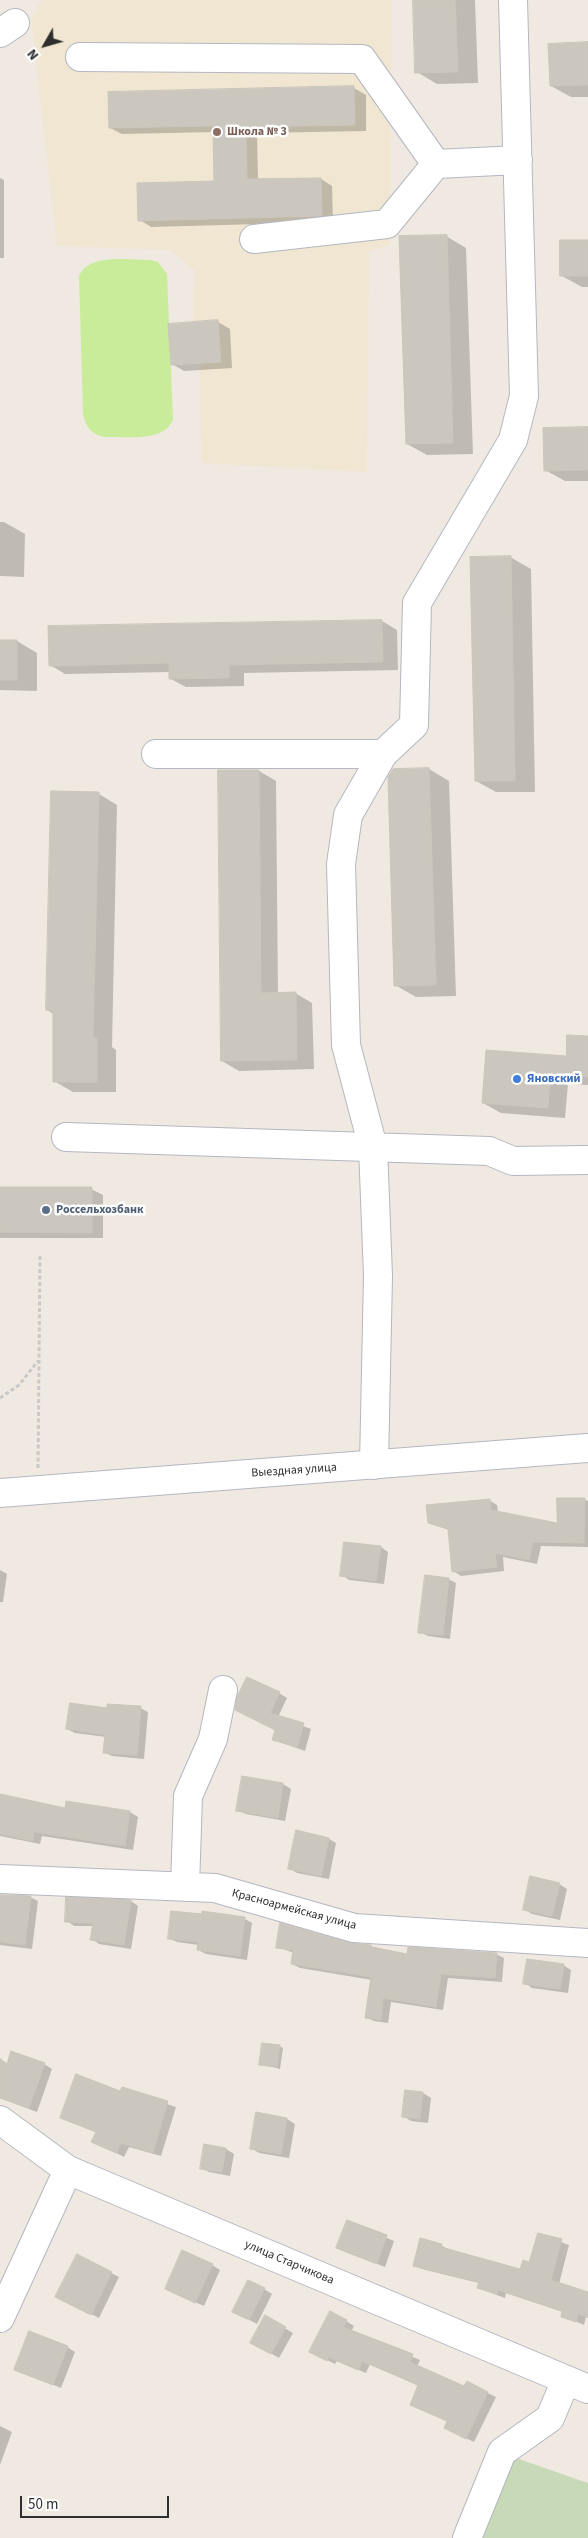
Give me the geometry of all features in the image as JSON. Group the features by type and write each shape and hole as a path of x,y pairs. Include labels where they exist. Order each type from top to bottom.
{"street":[{"path":"374,1465 378,1276 373,1147 346,1045 341,864 348,815 383,754 414,725 417,603 514,440 524,396 513,0"},
{"path":"80,57 362,58 436,164"},
{"path":"254,239 387,224 436,164 518,160"},
{"path":"156,754 383,754"},
{"path":"66,1137 489,1151 513,1161 588,1160"},
{"name":"Выездная улица","path":"0,1493 588,1448"},
{"path":"184,1887 188,1796 213,1738 223,1690"},
{"name":"Красноармейская улица","path":"0,1879 215,1888 354,1928 588,1943"},
{"name":"улица Старчикова","path":"0,2120 68,2170 577,2384"},
{"path":"0,2318 68,2170"},
{"path":"467,2538 502,2452 550,2418 577,2384"}],"path":[{"path":"37,1490 40,1256"},
{"path":"0,1398 19,1386 39,1360"}],"shaded area":[{"name":"Школа № 3","path":"42,0 392,0 390,245 369,252 367,472 201,463 200,363 221,362 193,322 194,270 170,250 57,246 31,19"}],"green space":[{"path":"110,259 151,260 158,262 167,274 173,420 168,427 153,435 143,437 104,437 90,429 83,414 79,276 91,264 100,261"},
{"path":"510,2456 588,2483 588,2538 478,2538"}],"building":[{"path":"413,0 455,0 458,72 415,73"},
{"path":"588,42 588,85 550,86 548,44"},
{"path":"354,86 355,125 246,127 247,179 321,178 322,216 138,221 137,183 214,181 213,126 109,128 108,92"},
{"path":"447,235 453,443 406,444 399,236"},
{"path":"560,240 588,240 588,276 560,276"},
{"path":"218,320 221,362 171,365 168,324"},
{"path":"588,427 588,470 544,471 543,428"},
{"path":"511,556 515,781 475,781 470,557"},
{"path":"382,620 383,662 229,665 229,678 169,679 169,663 49,666 48,626"},
{"path":"0,640 17,640 17,680 0,680"},
{"path":"429,768 436,985 394,986 388,777 393,769"},
{"path":"218,770 259,770 261,993 296,992 297,1060 221,1061"},
{"path":"51,791 99,792 93,1038 97,1038 97,1082 53,1082 53,1011 46,1010"},
{"name":"Яновский","path":"567,1035 588,1036 588,1077 550,1075 548,1108 482,1103 486,1050 566,1056"},
{"name":"Россельхозбанк","path":"0,1187 92,1187 92,1233 0,1232"},
{"path":"557,1498 585,1498 584,1543 533,1542 529,1560 495,1553 497,1567 452,1572 448,1529 428,1523 426,1505 490,1499 491,1510 557,1523"},
{"path":"344,1542 381,1546 376,1581 340,1576"},
{"path":"425,1575 449,1578 443,1635 418,1633"},
{"path":"247,1677 280,1692 270,1713 304,1723 297,1747 272,1740 275,1730 235,1710 237,1697"},
{"path":"70,1703 107,1708 107,1704 141,1706 137,1755 103,1753 105,1735 66,1729"},
{"path":"242,1776 283,1783 278,1818 236,1811"},
{"path":"0,1794 65,1808 66,1801 130,1811 125,1846 34,1832 33,1841 0,1834"},
{"path":"296,1830 329,1838 321,1876 288,1869"},
{"path":"530,1876 560,1883 552,1916 523,1910"},
{"path":"0,1895 31,1896 25,1945 0,1942"},
{"path":"66,1897 131,1900 124,1945 90,1940 93,1923 65,1922"},
{"path":"171,1911 202,1914 202,1911 245,1917 240,1956 197,1950 198,1942 168,1939"},
{"path":"280,1923 350,1943 371,1945 371,1947 407,1954 408,1947 497,1953 495,1978 441,1974 436,2007 383,1998 381,2020 365,2018 371,1977 291,1964 293,1950 276,1948"},
{"path":"527,1959 564,1964 560,1989 523,1984"},
{"path":"262,2043 280,2045 277,2067 259,2065"},
{"path":"11,2051 45,2063 29,2108 0,2098 0,2059 7,2064"},
{"path":"76,2074 120,2091 122,2087 168,2101 153,2153 121,2143 116,2153 91,2142 96,2132 60,2118"},
{"path":"405,2090 423,2092 420,2119 402,2117"},
{"path":"256,2112 287,2118 281,2154 250,2149"},
{"path":"204,2144 226,2148 222,2172 200,2169"},
{"path":"347,2220 387,2235 377,2264 336,2248"},
{"path":"538,2233 562,2239 551,2280 588,2292 588,2317 578,2314 576,2322 561,2317 562,2311 498,2290 497,2294 477,2288 479,2282 413,2266 420,2238 442,2244 441,2247 520,2269 523,2260 529,2262"},
{"path":"182,2250 213,2264 195,2303 165,2289"},
{"path":"77,2254 112,2272 91,2315 55,2297"},
{"path":"248,2280 265,2288 249,2320 232,2312"},
{"path":"330,2311 347,2320 343,2327 413,2354 410,2362 464,2386 467,2381 488,2392 466,2439 444,2428 447,2421 410,2405 418,2385 362,2361 358,2370 328,2357 327,2361 309,2352"},
{"path":"265,2315 286,2327 271,2354 250,2343"},
{"path":"29,2331 68,2346 53,2385 14,2370"}],"place":[{"name":"Школа № 3","path":"217,132"},
{"name":"Яновский","path":"517,1079"},
{"name":"Россельхозбанк","path":"46,1210"}]}
